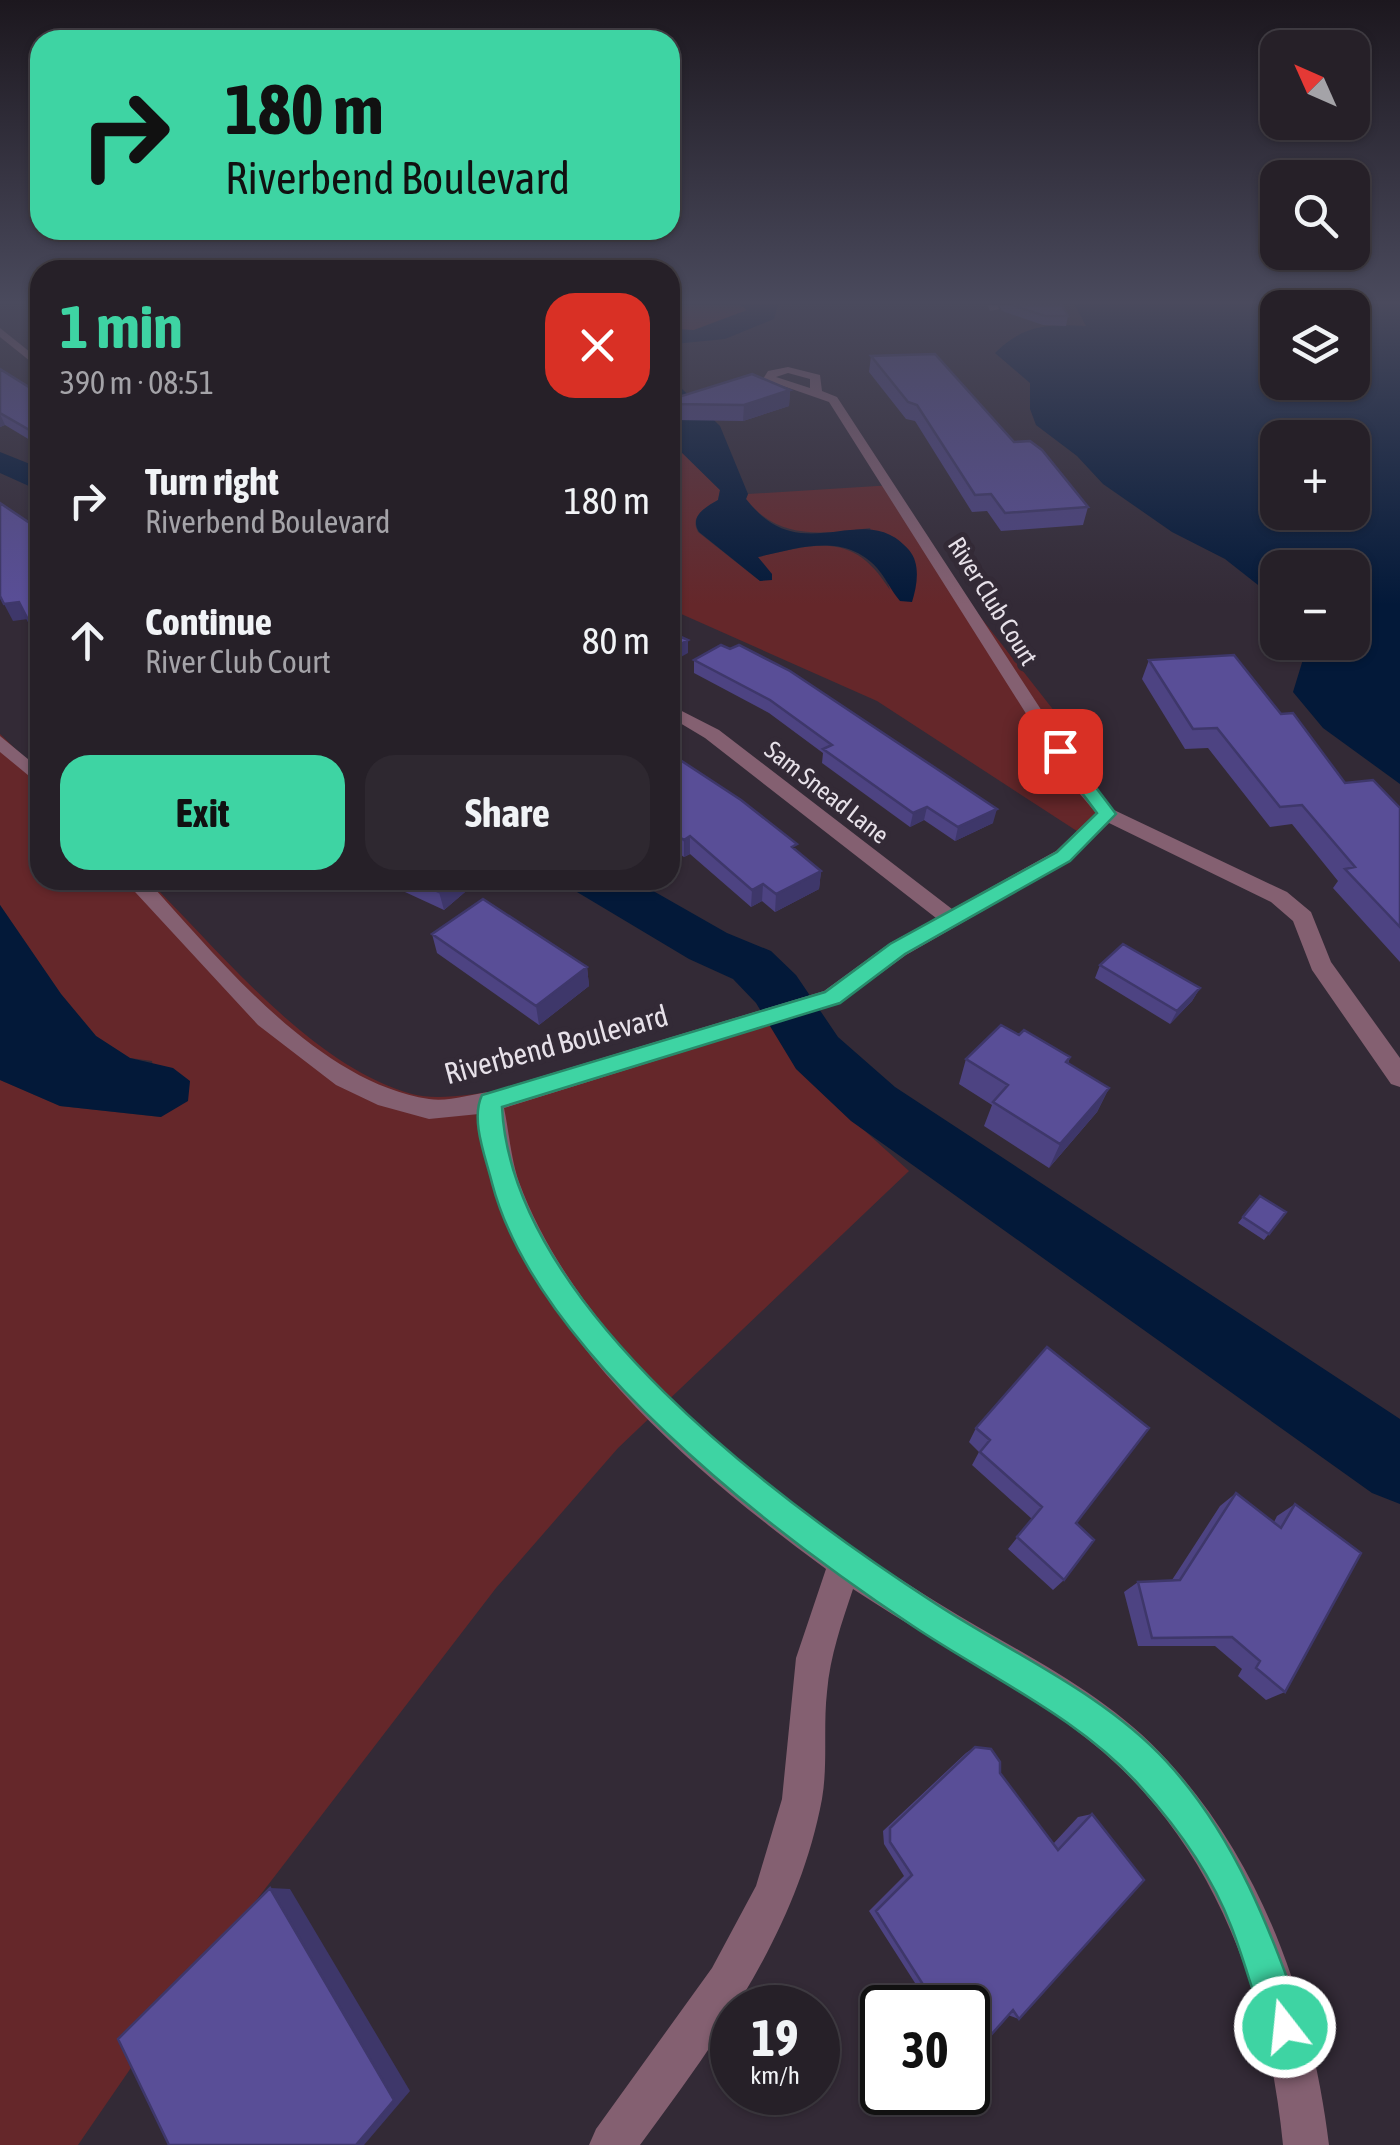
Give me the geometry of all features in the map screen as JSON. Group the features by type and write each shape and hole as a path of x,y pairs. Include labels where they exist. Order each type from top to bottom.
{"street":[{"name":"River Club Court","path":"835,405 1078,780 1107,814"},
{"name":"Sam Snead Lane","path":"680,716 712,734 950,918"},
{"path":"0,742 30,770"},
{"path":"950,918 1064,856 1107,814 1279,898 1303,917 1320,964 1400,1077"},
{"name":"Riverbend Boulevard","path":"145,890 264,1015 366,1088 432,1110 490,1102 832,997 950,918"},
{"path":"490,1102 492,1134 510,1201 543,1264 592,1335 708,1454 923,1614 1098,1724 1152,1772 1202,1834 1246,1914 1276,1993 1303,2095 1306,2145"},
{"path":"612,2145 713,2010 762,1922 802,1798 808,1689 819,1639 846,1560"}],"shaded area":[{"path":"680,451 720,490 718,500 697,517 698,532 760,581 757,557 797,548 832,546 862,558 890,590 870,528 802,532 772,522 746,499 748,494 893,485 956,586 1055,712 1100,808 1083,835 877,701 680,613"},
{"path":"0,734 30,763 30,890 158,890 303,1033 375,1080 412,1094 444,1097 486,1092 590,1068 775,1013 793,1033 822,1092 909,1171 618,1448 496,1588 159,2027 78,2145 0,2145 0,1080 60,1106 161,1117 152,1061 130,1058 96,1036 61,994 0,905"}],"water":[{"path":"680,405 699,405 720,426 748,494 746,499 777,526 806,533 868,529 896,538 909,550 917,568 912,602 900,601 877,568 864,557 836,546 758,557 772,574 772,580 760,581 696,526 697,517 718,500 720,490 680,451"},
{"path":"1030,405 1400,405 1400,784 1323,728 1293,692 1303,660 1370,660 1370,550 1260,550 1260,587 1225,559 1172,532 1103,484 1077,456 1036,425"},
{"path":"0,905 61,994 96,1036 130,1058 173,1068 190,1081 188,1101 161,1117 60,1106 0,1080"}],"building":[{"path":"0,405 30,405 30,430 0,413"},
{"path":"917,405 981,405 1014,442 1030,441 1042,450 1088,507 1005,513 991,494 975,495"},
{"path":"0,503 30,523 30,623 19,602 4,604 0,596"},
{"path":"721,645 730,649 739,645 790,671 997,809 958,827 927,807 913,813 823,749 832,745 770,700 694,660"},
{"path":"1234,655 1281,714 1293,713 1345,783 1373,780 1400,808 1400,927 1345,869 1355,867 1302,805 1280,807 1217,728 1193,729 1149,660"},
{"path":"680,760 741,800 797,844 792,847 821,871 776,894 763,884 752,890 690,836 684,840 680,837"},
{"path":"483,899 587,967 536,1006 432,934"},
{"path":"1123,944 1200,988 1177,1011 1100,965"},
{"path":"1001,1025 1019,1035 1024,1030 1070,1057 1066,1062 1109,1088 1060,1144 993,1102 1008,1085 966,1059"},
{"path":"1260,1196 1286,1212 1269,1234 1243,1217"},
{"path":"1047,1347 1149,1428 1076,1523 1094,1540 1064,1580 1017,1537 1042,1507 980,1452 990,1440 976,1428"},
{"path":"1236,1493 1281,1528 1295,1504 1361,1553 1285,1692 1256,1668 1260,1661 1232,1637 1152,1638 1138,1582 1180,1580"},
{"path":"975,1747 991,1749 1000,1762 1000,1773 1058,1850 1092,1814 1144,1880 1019,2019 1013,2010 990,2036 990,1985 923,1985 876,1911 912,1875 890,1842 890,1828"},
{"path":"270,1888 394,2100 356,2145 169,2145 118,2039"}],"waterway":[{"path":"0,461 30,476"},
{"path":"612,890 708,946 752,965 776,989 817,1053 873,1104 1400,1465"}],"route":[{"path":"1060,751 1107,814 1084,841 1064,856 898,949 832,997 490,1102 492,1134 510,1201 543,1264 592,1335 708,1454 804,1531 923,1614 1038,1682 1098,1724 1152,1772 1202,1834 1246,1914 1285,2027"}]}
